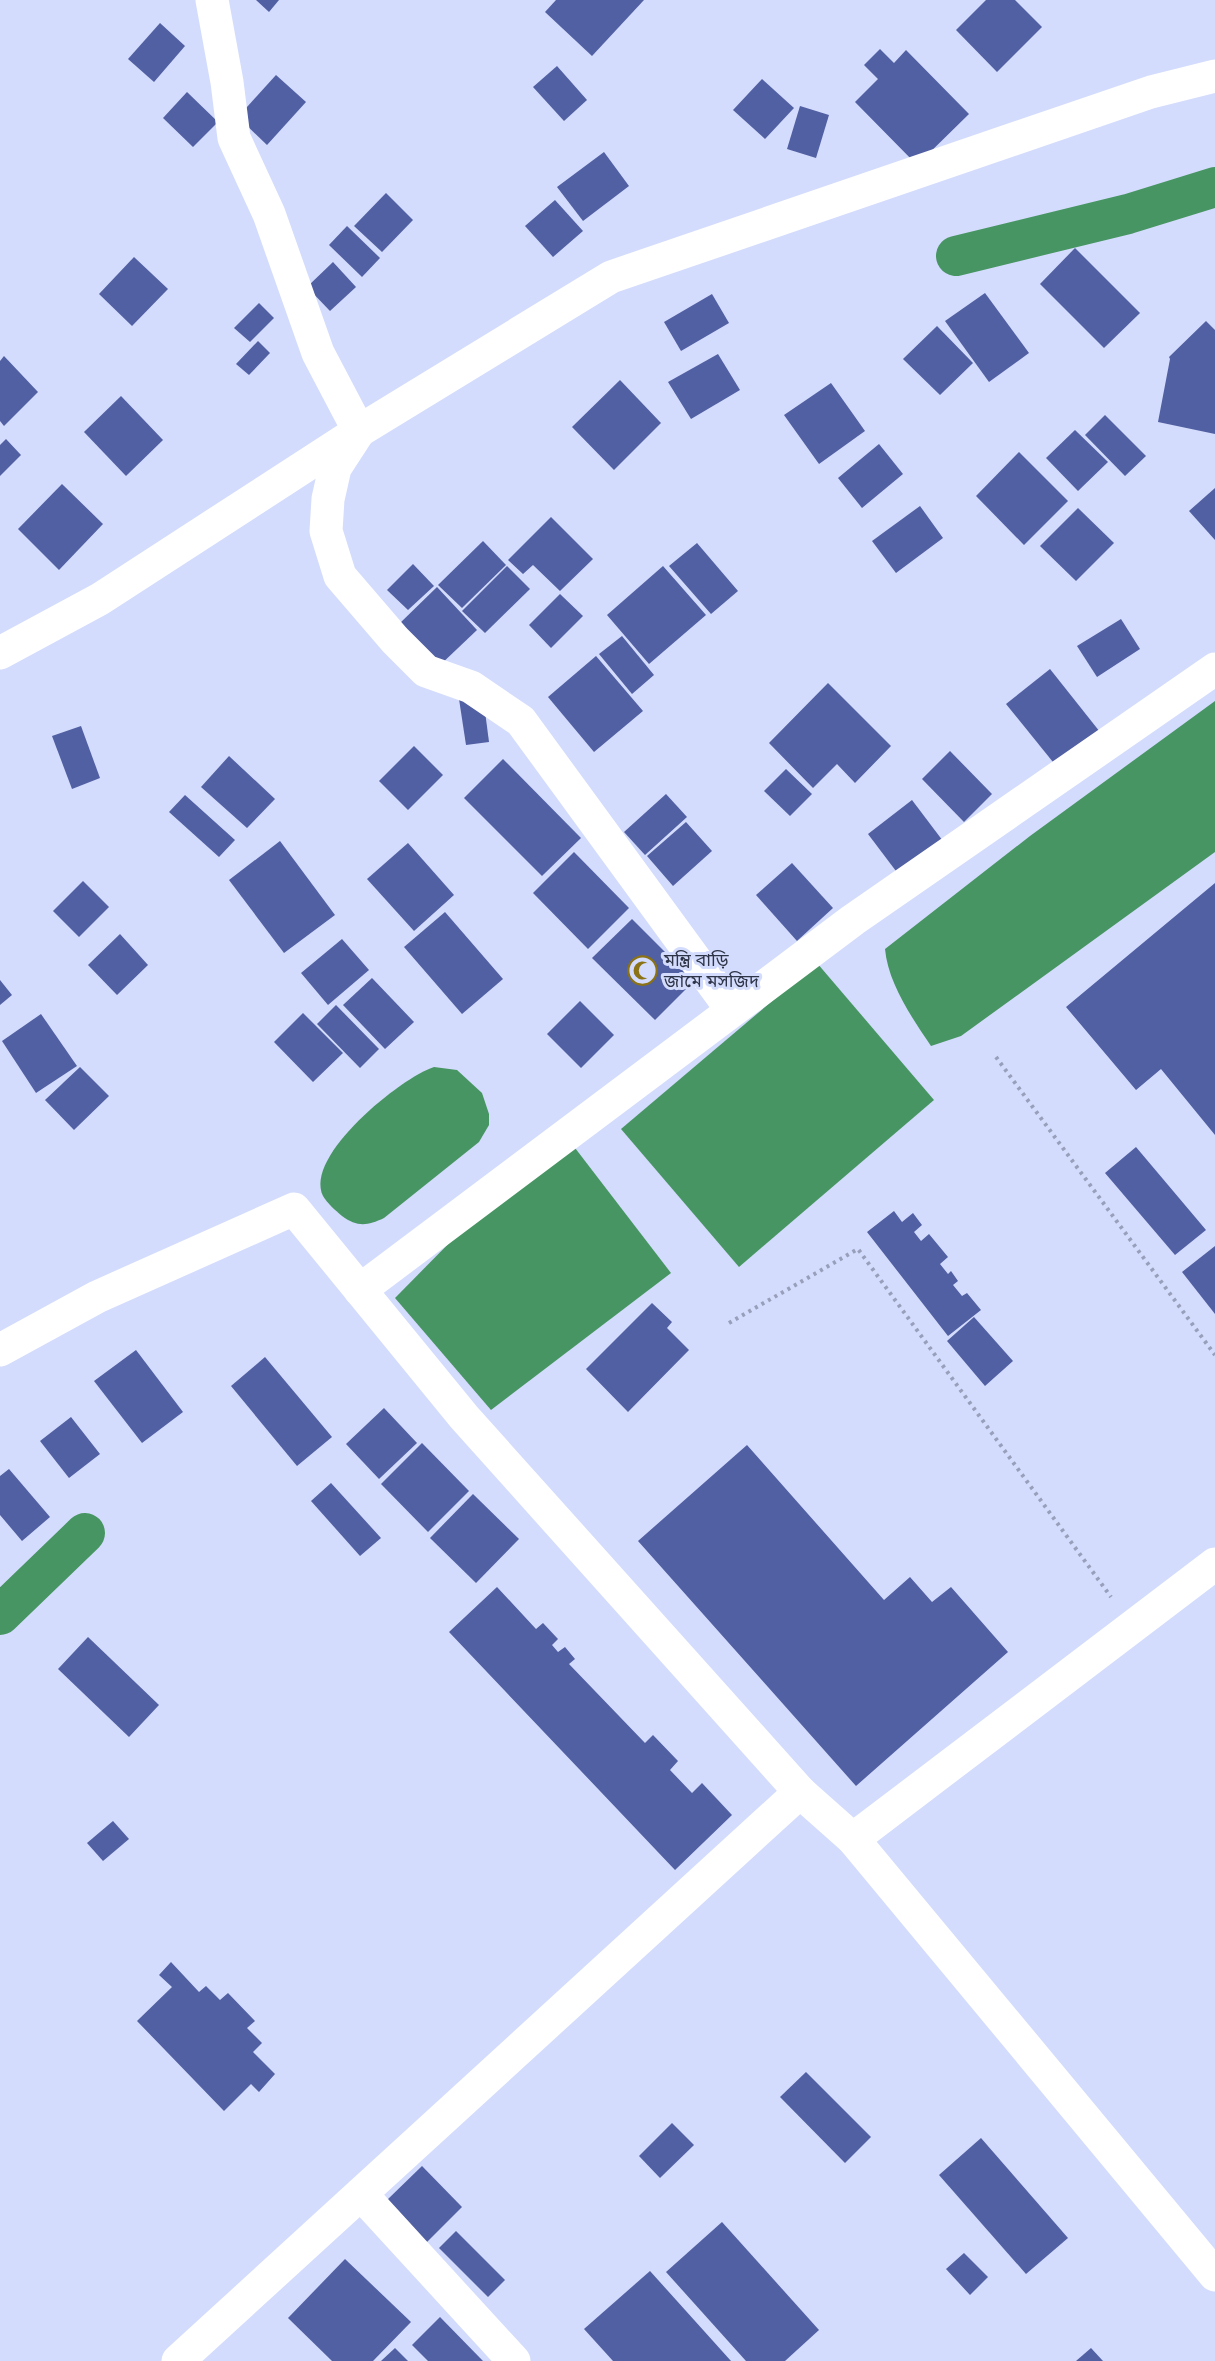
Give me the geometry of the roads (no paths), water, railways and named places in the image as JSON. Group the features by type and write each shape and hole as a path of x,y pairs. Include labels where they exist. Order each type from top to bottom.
{"street":[{"path":"212,0 234,138 269,214 318,353 358,431"},
{"path":"0,652 100,599 358,431 611,278 1151,92 1215,76"},
{"path":"358,431 334,468 328,499 326,531 340,576 395,640 426,671 471,687 522,721 732,1010"},
{"path":"360,1290 853,920 1215,669"},
{"path":"0,1350 97,1298 294,1209 464,1417 800,1792 853,1839 1215,2275"},
{"path":"853,1839 1215,1564"},
{"path":"178,2361 800,1792"},
{"path":"361,2194 514,2361"}],"waterway":[{"path":"956,256 1128,214 1215,187"},
{"path":"0,1615 85,1533"}],"place":[{"name":"মন্ত্রি বাড়ি জামে মসজিদ","path":"643,970"}]}
